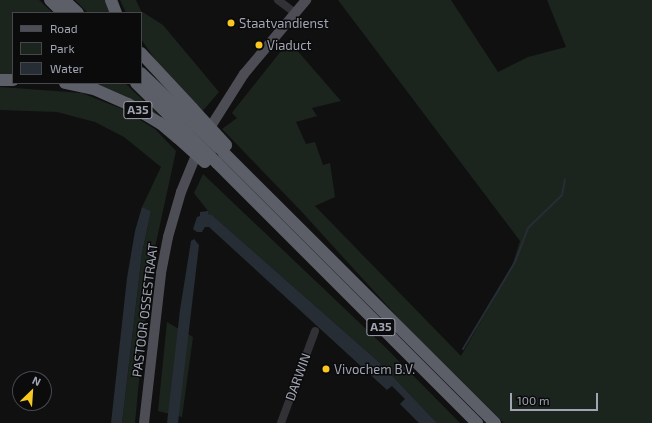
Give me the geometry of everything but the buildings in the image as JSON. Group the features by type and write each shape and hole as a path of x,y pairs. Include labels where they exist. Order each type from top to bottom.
{"highway":[{"path":"50,0 62,12"},
{"path":"64,0 77,12"},
{"path":"111,0 116,12"},
{"name":"A35","path":"142,55 185,123 216,167 274,219 477,423"},
{"name":"A35","path":"142,74 185,123"},
{"path":"0,80 12,80"},
{"name":"A35","path":"70,84 94,89 128,104 160,123 185,123"},
{"name":"A35","path":"137,84 185,123 225,148 234,162 495,423"}],"main road":[{"name":"PASTOOR OSSESTRAAT","path":"144,423 161,273 174,214 192,164 206,133 234,88 255,60 306,0"}],"street":[{"path":"278,0 295,13"},
{"name":"DARWIN","path":"281,423 315,331"}],"green space":[{"path":"0,0 39,0 52,12 12,12 12,75 0,75"},
{"path":"75,0 107,0 113,12 87,12"},
{"path":"120,0 136,0 141,11 163,25 219,92 201,113 159,65 142,40 142,12 126,12"},
{"path":"338,0 451,0 498,72 528,57 566,47 547,0 652,0 652,423 504,423 403,323 301,211 222,129 237,118 232,113 234,110 289,41 341,101 312,108 317,116 296,122 306,144 315,142 323,165 330,163 335,197 315,206 461,356 511,269 520,241"},
{"path":"92,84 126,84 161,117 128,98"},
{"path":"0,87 82,93 122,109 155,129 176,151 149,275 135,423 122,423 142,253 151,211 142,207 161,167 124,137 95,122 57,112 0,110"},
{"path":"203,174 386,348 460,423 437,423 380,363 212,215 209,215 208,211 194,193"},
{"path":"167,322 193,337 182,417 158,411"}],"water":[{"path":"142,207 151,211 142,253 122,423 111,423 127,278 135,231"},
{"path":"208,211 209,215 212,215 380,363 437,423 419,423 400,404 405,399 392,386 387,390 209,227 205,227 202,232 197,232 193,229 197,217 200,216 200,212"},
{"path":"194,239 199,245 178,423 167,423 180,310 191,241"}],"waterway":[{"path":"463,349 515,262 528,228 562,195 565,179"}],"place":[{"name":"Staatvandienst","path":"231,23"},
{"name":"Viaduct","path":"259,45"},
{"name":"Vivochem B.V.","path":"326,369"}]}
